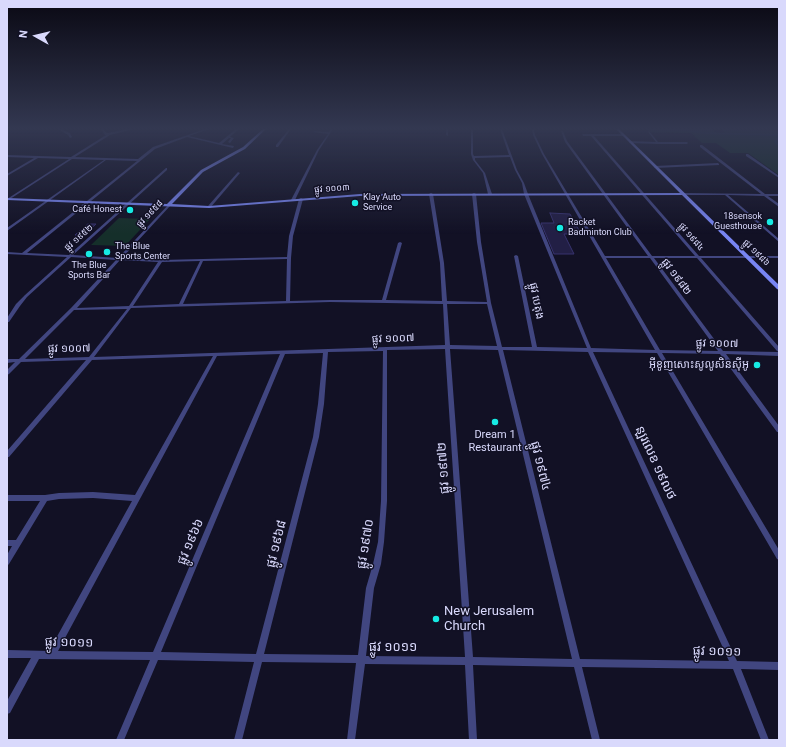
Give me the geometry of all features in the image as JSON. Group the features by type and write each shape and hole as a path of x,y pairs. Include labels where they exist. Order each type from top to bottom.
{"street":[{"path":"7,175 26,164"},
{"path":"7,199 62,164"},
{"path":"7,230 99,164"},
{"path":"23,254 133,164"},
{"name":"ផ្លូវ ១៩៥៨","path":"7,373 73,309 117,260 202,171 215,164"},
{"path":"293,200 311,164"},
{"path":"478,164 484,173 490,194"},
{"path":"514,164 526,194"},
{"path":"549,164 658,353 779,557"},
{"name":"ផ្លូវ ១៩៨២","path":"582,164 779,430"},
{"name":"ផ្លូវ ១៩៨៤","path":"617,164 779,350"},
{"name":"ផ្លូវ ១៩៨៦","path":"652,164 779,288"},
{"path":"655,167 718,164"},
{"path":"724,164 779,206"},
{"path":"759,164 779,178"},
{"name":"ផ្លូវ ១៩៥២","path":"7,321 18,305 166,169"},
{"path":"209,207 238,173"},
{"name":"ផ្លូវ ១៩៧២","path":"431,194 434,220 440,249 469,661 473,740"},
{"name":"ផ្លូវ ១៩៧៤","path":"474,194 479,242 489,303 499,348 596,740"},
{"name":"ន្ឡរលេខ ១៩លថ","path":"526,194 590,351 735,665 765,740"},
{"name":"ផ្លូវ ១០០៣","path":"7,199 209,207 360,195 779,195"},
{"path":"726,195 779,241"},
{"path":"288,302 291,236 301,199"},
{"path":"384,301 400,244"},
{"path":"7,253 117,260 161,261 289,258"},
{"name":"ផ្លូវ បេតុង","path":"516,256 535,349"},
{"path":"603,257 779,257"},
{"path":"181,304 202,260"},
{"path":"7,455 90,359 131,306 161,261"},
{"path":"73,309 181,304 288,302 384,301 489,303"},
{"name":"ផ្លូវ ១០០៧","path":"7,361 215,356 447,347 658,353 779,354"},
{"name":"ផ្លូវ ១៩៧០","path":"352,740 370,588 377,564 381,542 384,508 385,349"},
{"name":"ផ្លូវ ១៩៦៨","path":"238,740 316,437 326,352"},
{"name":"ផ្លូវ ១៩៦៦","path":"120,740 283,353"},
{"path":"51,655 215,356"},
{"path":"7,498 45,498 93,495 137,498"},
{"path":"7,562 45,498"},
{"path":"7,543 18,544"},
{"name":"ផ្លូវ ១០១១","path":"7,654 779,666"},
{"path":"7,710 37,655"}],"green space":[{"path":"763,164 779,164 779,175"},
{"path":"119,218 150,219 125,246 91,245"}],"building":[{"name":"Racket Badminton Club","path":"550,213 570,214 581,234 564,234 574,254 554,254 541,223 554,223"},
{"path":"88,224 96,224 84,235 75,235"}],"place":[{"name":"Klay Auto Service","path":"355,203"},
{"name":"Café Honest","path":"130,210"},
{"name":"18sensok Guesthouse","path":"770,222"},
{"name":"Racket Badminton Club","path":"560,228"},
{"name":"The Blue Sports Center","path":"107,252"},
{"name":"The Blue Sports Bar","path":"89,254"},
{"name":"អ៊ីខូញសោះសូលូសិនស៊ីអូ","path":"757,365"},
{"name":"Dream 1 Restaurant","path":"495,422"},
{"name":"New Jerusalem Church","path":"436,619"}]}
